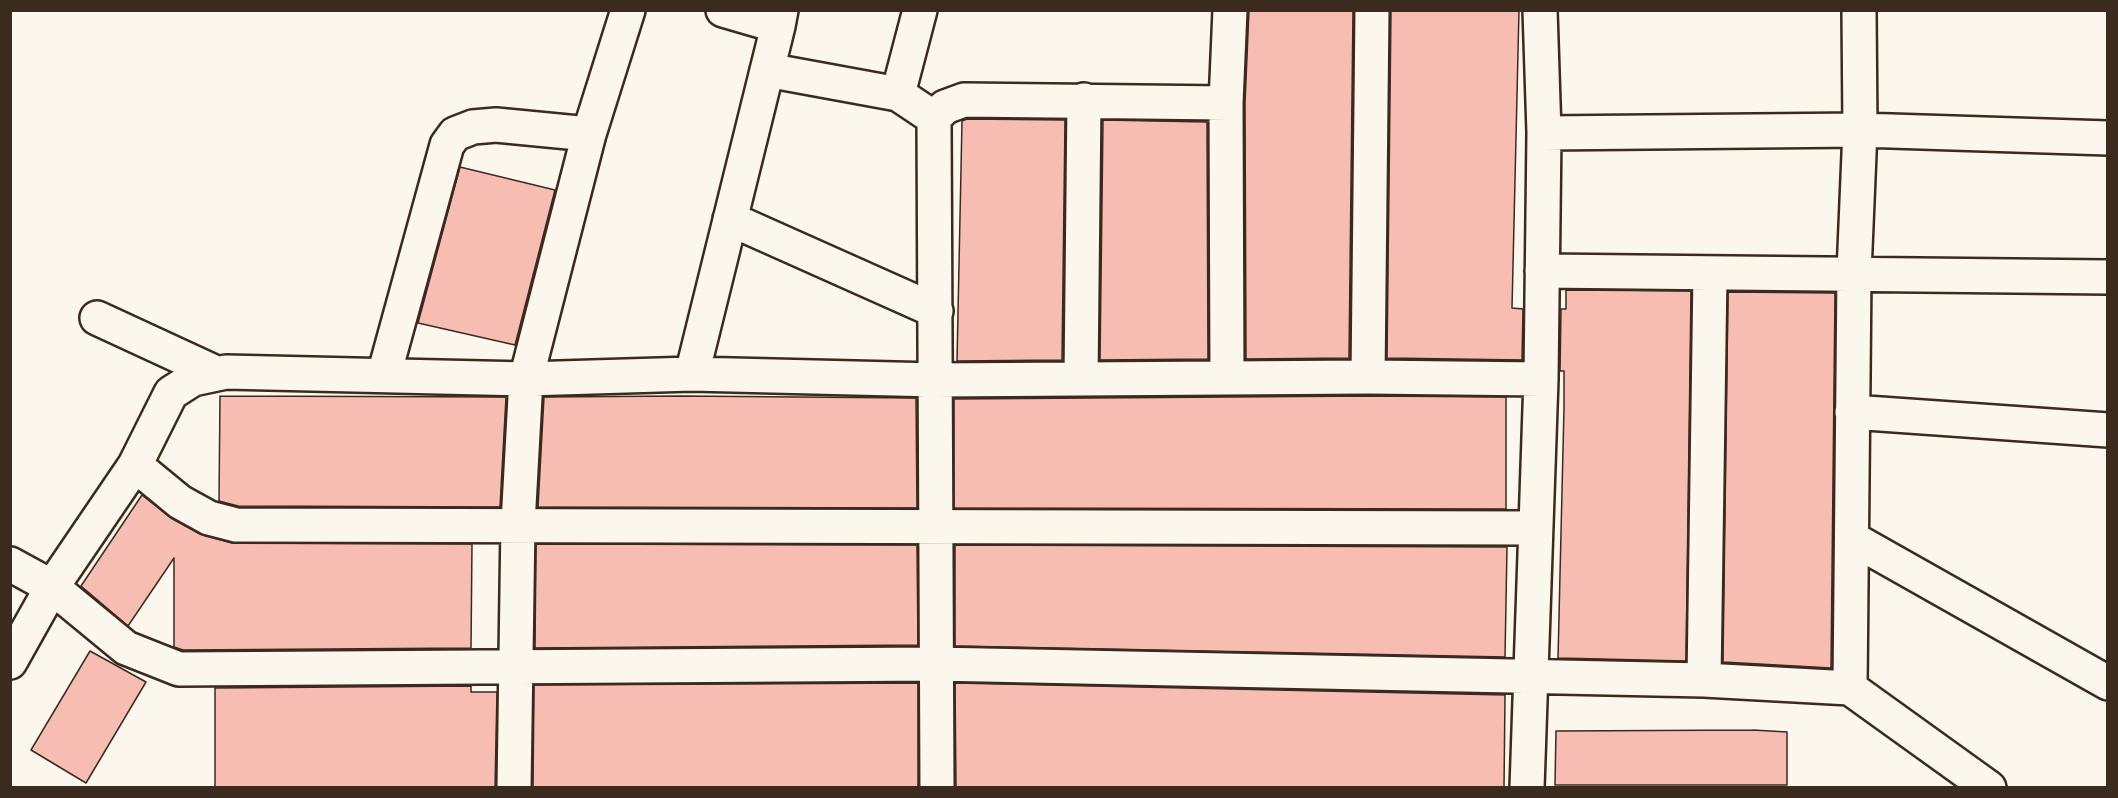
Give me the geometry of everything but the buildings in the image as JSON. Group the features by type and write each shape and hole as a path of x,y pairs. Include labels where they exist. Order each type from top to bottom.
{"street":[{"path":"514,788 514,665 518,524 526,379 589,134 628,10"},
{"path":"692,374 779,18 723,10"},
{"path":"898,94 920,10"},
{"path":"1227,377 1226,103 1230,10"},
{"path":"1368,377 1372,10"},
{"path":"1527,788 1532,678 1534,528 1541,379 1544,133 1540,10"},
{"path":"1850,688 1854,273 1860,130 1859,10"},
{"path":"767,70 898,94 934,118"},
{"path":"937,788 934,118 945,107 964,100 1226,103"},
{"path":"1081,378 1084,100"},
{"path":"384,375 447,145 455,134 473,127 496,125 589,134"},
{"path":"1544,133 1860,130 2108,138"},
{"path":"730,219 936,311"},
{"path":"1542,271 2108,277"},
{"path":"1704,680 1710,273"},
{"path":"97,318 216,373"},
{"path":"10,662 52,587 135,465 171,393 193,379 216,373 526,379 692,374 936,380 1227,377 1541,379"},
{"path":"1852,412 2108,430"},
{"path":"135,465 180,502 209,518 236,525 1534,528"},
{"path":"1853,539 2108,683"},
{"path":"10,564 52,587 126,648 179,669 936,663 1532,678 1704,680 1850,688 1989,788"}]}
